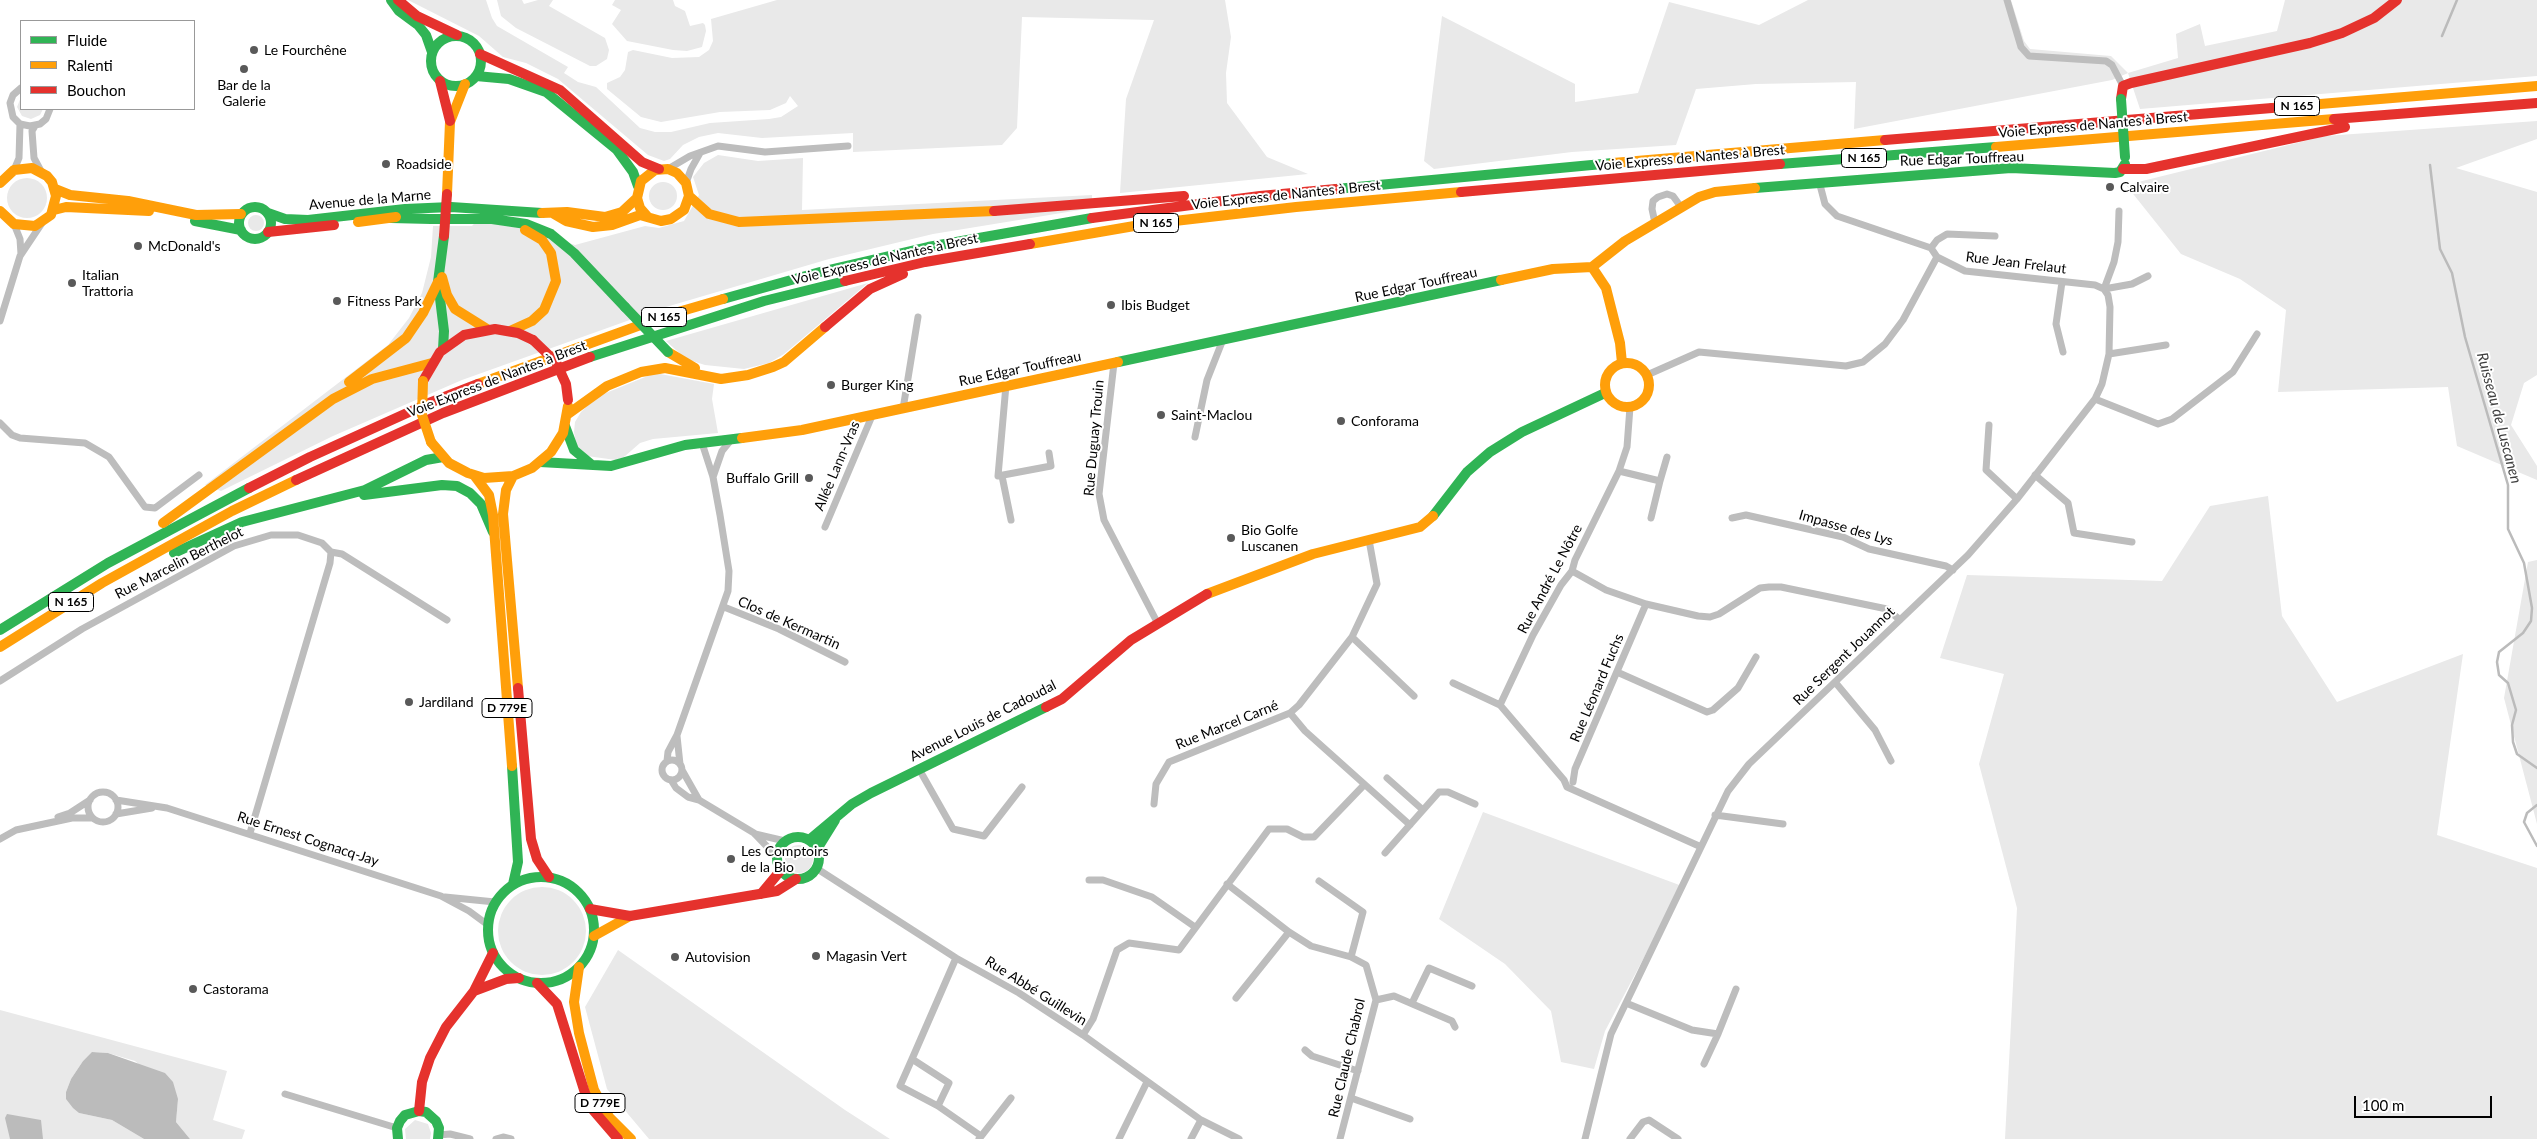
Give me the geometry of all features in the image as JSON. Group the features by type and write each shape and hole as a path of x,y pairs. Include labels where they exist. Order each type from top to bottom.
{"main road":[{"path":"391,0 399,12 422,30 432,52 432,70 440,81 450,122 444,236 438,282 444,331 442,349"},
{"path":"398,0 417,16 472,41 480,54 496,63 542,80 560,90 642,162 664,169 676,173 686,183 689,196 686,206 676,217 661,221 647,216 640,208 636,198 638,186 644,176 664,169"},
{"path":"2123,169 2125,157 2121,99 2124,86 2310,43 2342,33 2374,18 2397,0"},
{"path":"432,52 439,41 458,36"},
{"path":"440,81 452,86 465,84 476,76 480,66 480,54"},
{"path":"476,76 509,79 546,92 617,150 633,172 638,186"},
{"path":"450,122 465,84"},
{"name":"Voie Express de Nantes à Brest","path":"0,630 108,563 245,488 389,421 482,382 668,315 820,272 928,247 1078,220 1260,196 1648,160 2537,86"},
{"name":"Voie Express de Nantes à Brest","path":"0,647 130,568 232,511 342,458 443,413 526,380 676,328 764,301 866,275 1016,245 1199,217 1377,199 2537,103"},
{"name":"Rue Edgar Touffreau","path":"540,462 611,466 628,463 656,452 702,443 802,430 1006,385 1222,342 1553,270 1592,267 1625,241 1654,223 1699,197 1714,192 1820,185 1853,178 1965,170 2011,168 2115,173 2123,169 2146,169 2338,128 2387,122 2404,114"},
{"path":"0,183 14,170 32,168 40,171 47,176 55,189 54,210"},
{"path":"55,189 70,195 128,201 196,215 224,216 241,214 248,208 257,206 268,213 271,223 268,232 255,239 246,236 241,230 239,222 241,214"},
{"path":"689,196 709,214 724,220 746,222 954,214 1227,193 1260,196"},
{"name":"Avenue de la Marne","path":"268,213 285,219 308,220 421,208 535,211 554,214 567,212 605,217 622,212 636,198"},
{"path":"0,211 14,224 28,227 42,223 54,210 66,207 132,209 241,230"},
{"name":"Avenue de la Marne","path":"268,232 422,213 475,209"},
{"name":"Avenue de la Marne","path":"554,214 566,221 593,227 612,225 640,215 647,216"},
{"path":"391,218 492,219 526,224 551,234 574,253 668,352 695,368 748,376"},
{"path":"426,219 511,226 537,236 546,245 556,270 552,296 538,316 510,331"},
{"path":"568,414 607,386 641,372 666,368 721,379 748,376 784,362 864,294 880,283 901,275 997,255 1016,245"},
{"path":"441,258 442,279 450,302 462,315 487,329"},
{"path":"1592,267 1606,288 1620,343 1622,363"},
{"path":"334,399 341,388 406,338 423,313 438,282"},
{"path":"487,329 510,331 533,340 556,362 566,384 568,414 556,446 540,462 513,476 494,478 474,476 443,458 431,442 422,416 423,381 442,349 464,335 487,329"},
{"path":"108,563 115,551 192,503 334,399 372,379 412,370 432,363"},
{"path":"1622,363 1637,364 1647,376 1649,382 1646,395 1642,401 1630,407 1615,404 1606,392 1605,377 1614,365 1622,363"},
{"name":"Avenue Louis de Cadoudal","path":"809,840 852,804 1062,699 1131,640 1157,622 1211,592 1313,554 1420,527 1429,521 1468,472 1490,452 1522,432 1606,392"},
{"path":"565,426 574,450 593,465"},
{"path":"130,568 149,565 242,522 336,498 381,484 426,460 443,458"},
{"name":"D 779E","path":"474,476 488,495 493,515 517,840 518,862 513,884"},
{"name":"D 779E","path":"513,476 506,490 503,514 530,819 537,859 549,877"},
{"path":"336,498 442,485 458,486 470,492 481,504 493,532"},
{"name":"Avenue Louis de Cadoudal","path":"817,849 835,820"},
{"path":"590,909 630,916 777,891 796,879 809,876 819,862 817,849 809,840 797,837 785,842 778,851 777,857 781,870 796,879"},
{"path":"761,894 781,870"},
{"path":"536,877 549,877 565,882 580,893 590,909 594,936 590,951 579,967 558,981 537,983 519,978 504,968 493,953 488,925 495,902 513,884 536,877"},
{"path":"594,936 630,916"},
{"path":"419,1111 422,1082 430,1058 446,1027 474,990 493,953"},
{"name":"D 779E","path":"579,967 574,1002 579,1033 594,1090 609,1117 631,1139"},
{"path":"474,990 506,979 519,978"},
{"name":"D 779E","path":"537,983 557,1004 585,1093 593,1110 618,1139"},
{"path":"398,1139 397,1128 405,1115 419,1111 432,1116 436,1121 438,1137"}],"street":[{"path":"2006,0 2021,47 2029,56 2106,61 2112,66 2124,86"},
{"path":"20,89 13,95 10,108 13,117 20,124 35,126"},
{"path":"40,171 34,158 32,131 35,126 46,119 50,110"},
{"path":"14,170 19,158 20,124"},
{"path":"664,169 690,156 718,146 765,152 848,146"},
{"path":"686,183 700,153"},
{"path":"1820,185 1825,204 1837,216 1931,248 1937,240 1947,234 1996,236"},
{"path":"1654,223 1653,200 1658,197 1667,194 1673,196 1682,207"},
{"path":"2104,289 2114,262 2118,242 2119,210"},
{"path":"0,321 21,254 42,223"},
{"path":"14,224 20,239 21,254"},
{"name":"Rue Jean Frelaut","path":"1931,248 1938,257 1965,271 2095,285 2104,289 2132,284 2148,276"},
{"path":"1647,376 1699,352 1846,366 1863,362 1885,344 1903,320 1938,257"},
{"path":"2062,282 2056,324 2063,352"},
{"name":"Rue Sergent Jouannot","path":"1585,1139 1611,1034 1699,846 1728,791 1749,764 1953,570 2017,498 2095,399 2102,384 2109,354 2110,307 2108,295 2104,289"},
{"path":"903,409 918,317"},
{"path":"2095,399 2158,424 2172,419 2232,372 2258,334"},
{"path":"1195,437 1207,380 1222,342"},
{"path":"2109,354 2166,346"},
{"name":"Rue Duguay Trouin","path":"1114,363 1098,494 1104,520 1157,622"},
{"path":"1006,385 998,476 1051,466 1049,452"},
{"name":"Rue André Le Nôtre","path":"1500,705 1534,635 1561,585 1572,571 1575,560 1619,471 1627,447 1630,407"},
{"name":"Allée Lann-Vras","path":"825,526 872,416"},
{"path":"0,423 12,435 20,438 85,443 109,457 144,507 155,508 199,475"},
{"path":"1989,425 1986,470 2017,498"},
{"path":"713,478 722,451 731,440"},
{"path":"702,443 713,478 729,571 724,607 662,772 665,777 671,780 676,788 688,797 699,800 754,834 777,857"},
{"path":"1651,518 1667,457"},
{"path":"1619,471 1660,481"},
{"path":"2035,475 2068,503 2074,533 2132,542"},
{"path":"1002,476 1011,520"},
{"name":"Impasse des Lys","path":"1732,518 1746,516 1843,537 1869,549 1946,566 1953,570"},
{"name":"Rue Marcelin Berthelot","path":"0,681 88,625 234,546 271,535 298,534 322,543 331,552 342,554 447,620"},
{"name":"Rue Marcel Carné","path":"1154,804 1156,784 1169,762 1290,713 1299,705 1352,637 1377,584 1369,540"},
{"path":"250,833 330,563 331,552"},
{"path":"1572,571 1606,590 1646,604 1710,617 1719,614 1760,588 1781,587 1887,609 1900,620"},
{"name":"Rue Léonard Fuchs","path":"1573,782 1575,769 1646,604"},
{"name":"Clos de Kermartin","path":"724,607 779,629 845,662"},
{"path":"1352,637 1414,696"},
{"path":"1617,672 1706,712 1713,710 1738,688 1756,657"},
{"path":"1835,682 1875,730 1891,761"},
{"path":"1452,683 1500,705 1564,780 1567,787 1578,790 1699,846"},
{"path":"1290,713 1305,732 1410,826"},
{"path":"671,780 680,777 681,767 677,735"},
{"path":"667,761 674,760 681,767 699,800"},
{"path":"920,769 953,829 984,836 1022,787"},
{"path":"1387,778 1423,810"},
{"path":"1564,780 1573,782 1578,790"},
{"path":"1083,1035 1092,1019 1117,950 1129,943 1179,950 1269,828 1287,829 1302,837 1314,837 1364,785"},
{"path":"0,839 16,830 50,822 92,818 105,822 116,814 116,800 108,793 103,792 70,813 50,822"},
{"path":"1386,853 1439,792 1448,792 1475,804"},
{"path":"90,800 88,810 92,818"},
{"name":"Rue Ernest Cognacq-Jay","path":"116,800 167,808 250,833 441,896 469,911 488,925"},
{"name":"Rue Ernest Cognacq-Jay","path":"116,814 145,808 167,808"},
{"path":"1715,815 1783,824"},
{"path":"754,834 785,842"},
{"name":"Rue Abbé Guillevin","path":"816,868 956,958 1019,993 1083,1035 1201,1120 1239,1139"},
{"path":"1089,880 1103,880 1152,897 1195,927"},
{"path":"1227,884 1289,932 1311,946 1352,957 1363,912 1320,881"},
{"name":"Rue Ernest Cognacq-Jay","path":"441,896 495,902"},
{"path":"1236,998 1289,932"},
{"name":"Rue Claude Chabrol","path":"1340,1139 1376,1000 1366,965 1352,957"},
{"path":"956,958 900,1086 938,1106 980,1137 1011,1098"},
{"path":"1412,1003 1429,968 1472,986"},
{"path":"1704,1064 1736,989"},
{"path":"1376,1000 1394,996 1452,1021 1454,1026"},
{"path":"1626,1003 1692,1030 1718,1034"},
{"path":"1306,1050 1312,1056 1358,1071"},
{"path":"912,1059 949,1083 938,1106"},
{"path":"1119,1139 1147,1082"},
{"path":"285,1094 397,1128"},
{"path":"1351,1098 1410,1119"},
{"path":"1191,1139 1201,1120"},
{"path":"1630,1139 1642,1122 1649,1120 1678,1139"},
{"path":"438,1137 450,1134 470,1139"},
{"path":"496,1139 502,1137 511,1139"}],"shaded area":[{"path":"408,0 486,0 497,26 568,67 564,73 578,82 596,87 640,128 655,132 671,132 710,123 781,117 798,106 790,96 786,103 770,110 720,112 661,122 641,117 607,89 607,83 620,77 625,70 628,52 633,50 672,58 699,57 709,50 713,41 711,19 777,0 1225,0 1231,37 1226,73 1227,103 1267,157 1308,174 1120,193 1126,99 1154,20 1022,17 1017,128 1002,145 853,152 853,133 762,138 718,133 699,137 683,145 670,159 664,161 648,155 558,79 526,63 503,57 479,36"},
{"path":"497,0 522,0 524,4 538,0 553,0 549,6 605,38 609,50 607,59 596,66 590,66 516,28 501,16"},
{"path":"615,0 673,0 675,6 685,11 690,26 703,23 705,25 706,31 702,47 687,51 673,50 627,41 612,24 621,10 612,5"},
{"path":"1808,0 2011,0 2024,41 2030,49 2111,56 2128,73 2112,80 1854,129 1856,82 1756,84 1696,89 1676,145 1572,152 1434,169 1424,161 1442,16 1575,84 1575,102 1638,93 1669,2 1759,25"},
{"path":"2285,0 2537,0 2537,76 2140,109 2128,73 2178,58 2176,34 2200,24 2205,46 2277,31"},
{"path":"20,100 20,110 42,110 40,115 31,119 22,116 17,107"},
{"path":"2537,121 2537,139 2456,168 2537,192 2537,375 2524,383 2511,425 2537,466 2537,480 2457,446 2448,387 2278,392 2286,310 2240,279 2181,254 2126,185 2325,136"},
{"path":"718,155 758,161 803,158 802,210 1092,195 1092,208 933,234 829,259 666,307 462,380 333,436 221,491 205,485 388,345 409,318 422,293 431,257 433,226 472,226 482,215 575,245 645,226 659,228 684,221 699,195 693,177 704,163"},
{"path":"27,178 41,184 47,198 41,212 27,218 13,212 7,198 13,184"},
{"path":"663,182 673,186 677,196 673,206 663,210 653,206 649,196 653,186"},
{"path":"256,215 264,223 256,231 248,223"},
{"path":"868,283 784,354 769,363 744,369 705,365 686,359 666,341"},
{"path":"655,373 714,384 712,399 718,433 653,439 640,443 624,457 616,460 587,456 581,452 576,444 574,432 575,422 581,412 596,397"},
{"path":"2268,496 2282,616 2337,702 2463,654 2437,835 2537,868 2537,1139 2005,1139 2017,908 1979,764 2004,674 1940,658 1967,575 2162,581 2210,506"},
{"path":"2537,560 2537,824 2504,698 2528,562"},
{"path":"1483,812 1682,886 1605,1031 1594,1069 1561,1062 1551,1011 1505,964 1439,919"},
{"path":"799,845 809,849 813,859 809,869 799,873 789,869 785,859 789,849"},
{"path":"533,887 551,887 567,894 579,906 586,922 586,940 579,956 567,968 551,975 533,975 517,968 505,956 498,940 498,922 505,906 517,894"},
{"path":"618,950 845,1110 890,1139 649,1139 607,1089 585,1007"},
{"path":"0,1010 227,1071 213,1120 245,1130 242,1139 190,1139 176,1122 178,1099 135,1061 108,1053 93,1052 83,1061 71,1079 66,1092 79,1113 112,1120 144,1139 0,1139"},
{"path":"92,1052 108,1053 165,1073 173,1082 178,1099 176,1122 190,1139 144,1139 112,1120 79,1113 73,1108 66,1099 66,1092 71,1079 83,1061"},
{"path":"7,1114 41,1120 43,1139 10,1139 5,1118"},
{"path":"415,1120 428,1124 431,1133 430,1139 406,1139 405,1129"}],"waterway":[{"name":"Ruisseau de Luscanen","path":"2442,36 2457,0"},
{"name":"Ruisseau de Luscanen","path":"2430,165 2440,249 2452,273 2465,337 2508,485 2508,529 2524,563 2532,608 2531,621 2523,633 2499,652 2497,662 2499,675 2508,683 2516,710 2512,725 2513,742 2517,754 2537,768"},
{"name":"Ruisseau de Luscanen","path":"2537,805 2527,813 2524,822 2537,846"}],"traffic: fast":[{"path":"391,0 399,11 418,25 426,35 432,52"},
{"path":"451,36 461,36 474,43 481,56 481,61 481,66 474,79 461,86 451,86 442,82 435,75 431,66 431,56 435,47 442,40 451,36"},
{"path":"476,76 509,79 546,92 617,150 633,172 638,186"},
{"path":"2121,99 2125,157"},
{"path":"1780,164 1996,147"},
{"path":"1336,189 1613,163"},
{"path":"1755,188 2011,168 2115,173 2120,172 2125,164"},
{"path":"255,207 261,208 266,212 270,217 271,223 270,229 266,234 261,238 255,239 249,238 244,234 240,229 239,223 240,217 244,212 249,208 255,207"},
{"path":"268,213 285,219 308,220 405,209 451,207 542,213"},
{"path":"391,218 431,219"},
{"path":"723,299 820,272 928,247 1092,218"},
{"path":"425,219 492,219 526,224 551,234 574,253 625,307"},
{"path":"195,221 241,230"},
{"path":"443,349 444,331 438,282 444,236"},
{"path":"1118,362 1501,280"},
{"path":"590,357 764,301 845,281"},
{"path":"625,307 668,352"},
{"path":"1433,516 1467,472 1490,452 1522,432 1605,393"},
{"path":"565,426 574,450 592,465"},
{"path":"540,462 611,466 685,445 742,438"},
{"path":"174,553 242,522 365,490 426,460 443,457"},
{"path":"364,495 442,485 457,486 470,493 481,504 493,532"},
{"path":"0,630 108,563 249,488"},
{"path":"809,840 852,804 871,793 1046,707"},
{"path":"512,766 518,862 513,884"},
{"path":"817,849 835,820"},
{"path":"794,837 802,837 813,843 819,858 813,873 802,879 794,879 783,873 777,862 777,854 783,843 794,837"},
{"path":"541,877 561,881 578,893 590,910 594,930 590,950 578,967 561,979 541,983 521,979 504,967 492,950 488,930 492,910 504,893 521,881 541,877"},
{"path":"398,1139 397,1128 400,1121 405,1115 419,1111 426,1112 436,1121 439,1128 438,1139"}],"traffic: slow":[{"path":"447,194 450,122 465,84"},
{"path":"2272,108 2537,86"},
{"path":"1996,147 2334,119"},
{"path":"1613,163 1885,140"},
{"path":"0,183 14,170 32,168 47,176 52,182 56,196 51,215 35,226 14,224 0,211"},
{"path":"554,214 566,221 593,227 612,225 640,215 661,221 671,219 684,210 689,196 686,183 677,173 668,169 655,170 641,181 637,198 640,208 647,216"},
{"path":"1501,280 1553,269 1592,267 1625,241 1699,197 1715,192 1755,188"},
{"path":"55,189 70,195 128,201 196,215 241,214"},
{"path":"1030,244 1140,225 1296,207 1461,192"},
{"path":"689,196 709,214 739,222 994,211"},
{"path":"542,213 567,212 605,217 622,212 637,198"},
{"path":"54,210 66,207 149,211"},
{"path":"358,222 396,217"},
{"path":"510,331 532,321 544,310 556,281 551,253 542,240 525,230"},
{"path":"1592,267 1606,288 1620,343 1622,363"},
{"path":"442,277 447,295 455,309 487,329"},
{"path":"349,382 406,338 423,313 438,282"},
{"path":"478,384 668,315 723,299"},
{"path":"568,414 607,386 641,372 665,368 721,379 748,375 773,367 784,362 825,327"},
{"path":"668,352 695,368"},
{"path":"742,438 802,430 1118,362"},
{"path":"163,523 333,399 372,379 432,363"},
{"path":"1631,363 1643,369 1648,376 1649,385 1648,394 1643,401 1636,406 1623,407 1615,404 1608,397 1605,381 1608,373 1615,366 1631,363"},
{"path":"423,381 422,415 431,442"},
{"path":"431,442 449,463 468,473 484,478 513,476 532,468 551,452 563,433 568,406"},
{"path":"474,475 489,495 493,515 512,766"},
{"path":"513,476 506,490 503,514 518,688"},
{"path":"0,647 102,583 232,511 296,480"},
{"path":"1207,594 1313,554 1420,527 1433,516"},
{"path":"594,936 630,916"},
{"path":"579,967 574,1002 579,1033 594,1090 609,1117 631,1139"}],"traffic: jam":[{"path":"398,0 417,16 457,35"},
{"path":"2121,99 2123,86 2131,83 2310,43 2342,33 2374,18 2397,0"},
{"path":"480,54 560,90 642,162 659,169"},
{"path":"440,81 450,121"},
{"path":"2334,119 2537,103"},
{"path":"1885,140 2272,108"},
{"path":"2123,169 2146,169 2345,127"},
{"path":"1461,192 1780,164"},
{"path":"1092,218 1260,196 1336,189"},
{"path":"444,236 447,194"},
{"path":"994,211 1184,196"},
{"path":"268,232 334,225"},
{"path":"845,281 925,262 1030,244"},
{"path":"825,327 870,289 903,274"},
{"path":"423,381 440,352 464,335 495,329 518,333 533,340"},
{"path":"533,340 556,362 566,384 568,400"},
{"path":"296,480 443,413 590,357"},
{"path":"249,488 310,457 429,403 478,384"},
{"path":"1046,707 1062,699 1131,640 1207,594"},
{"path":"518,688 531,839 537,859 549,877"},
{"path":"761,894 781,870"},
{"path":"590,909 630,916 777,891 796,879"},
{"path":"419,1111 422,1082 430,1058 446,1027 474,991 493,953"},
{"path":"474,991 506,979 519,978"},
{"path":"537,983 557,1004 585,1093 593,1110 618,1139"}],"place":[{"name":"Le Fourchêne","path":"254,50"},
{"name":"Bar de la Galerie","path":"244,69"},
{"name":"Roadside","path":"386,164"},
{"name":"Calvaire","path":"2110,187"},
{"name":"McDonald's","path":"138,246"},
{"name":"Italian Trattoria","path":"72,283"},
{"name":"Fitness Park","path":"337,301"},
{"name":"Ibis Budget","path":"1111,305"},
{"name":"Burger King","path":"831,385"},
{"name":"Saint-Maclou","path":"1161,415"},
{"name":"Conforama","path":"1341,421"},
{"name":"Buffalo Grill","path":"809,478"},
{"name":"Bio Golfe Luscanen","path":"1231,538"},
{"name":"Jardiland","path":"409,702"},
{"name":"Les Comptoirs de la Bio","path":"731,859"},
{"name":"Magasin Vert","path":"816,956"},
{"name":"Autovision","path":"675,957"},
{"name":"Castorama","path":"193,989"}]}
